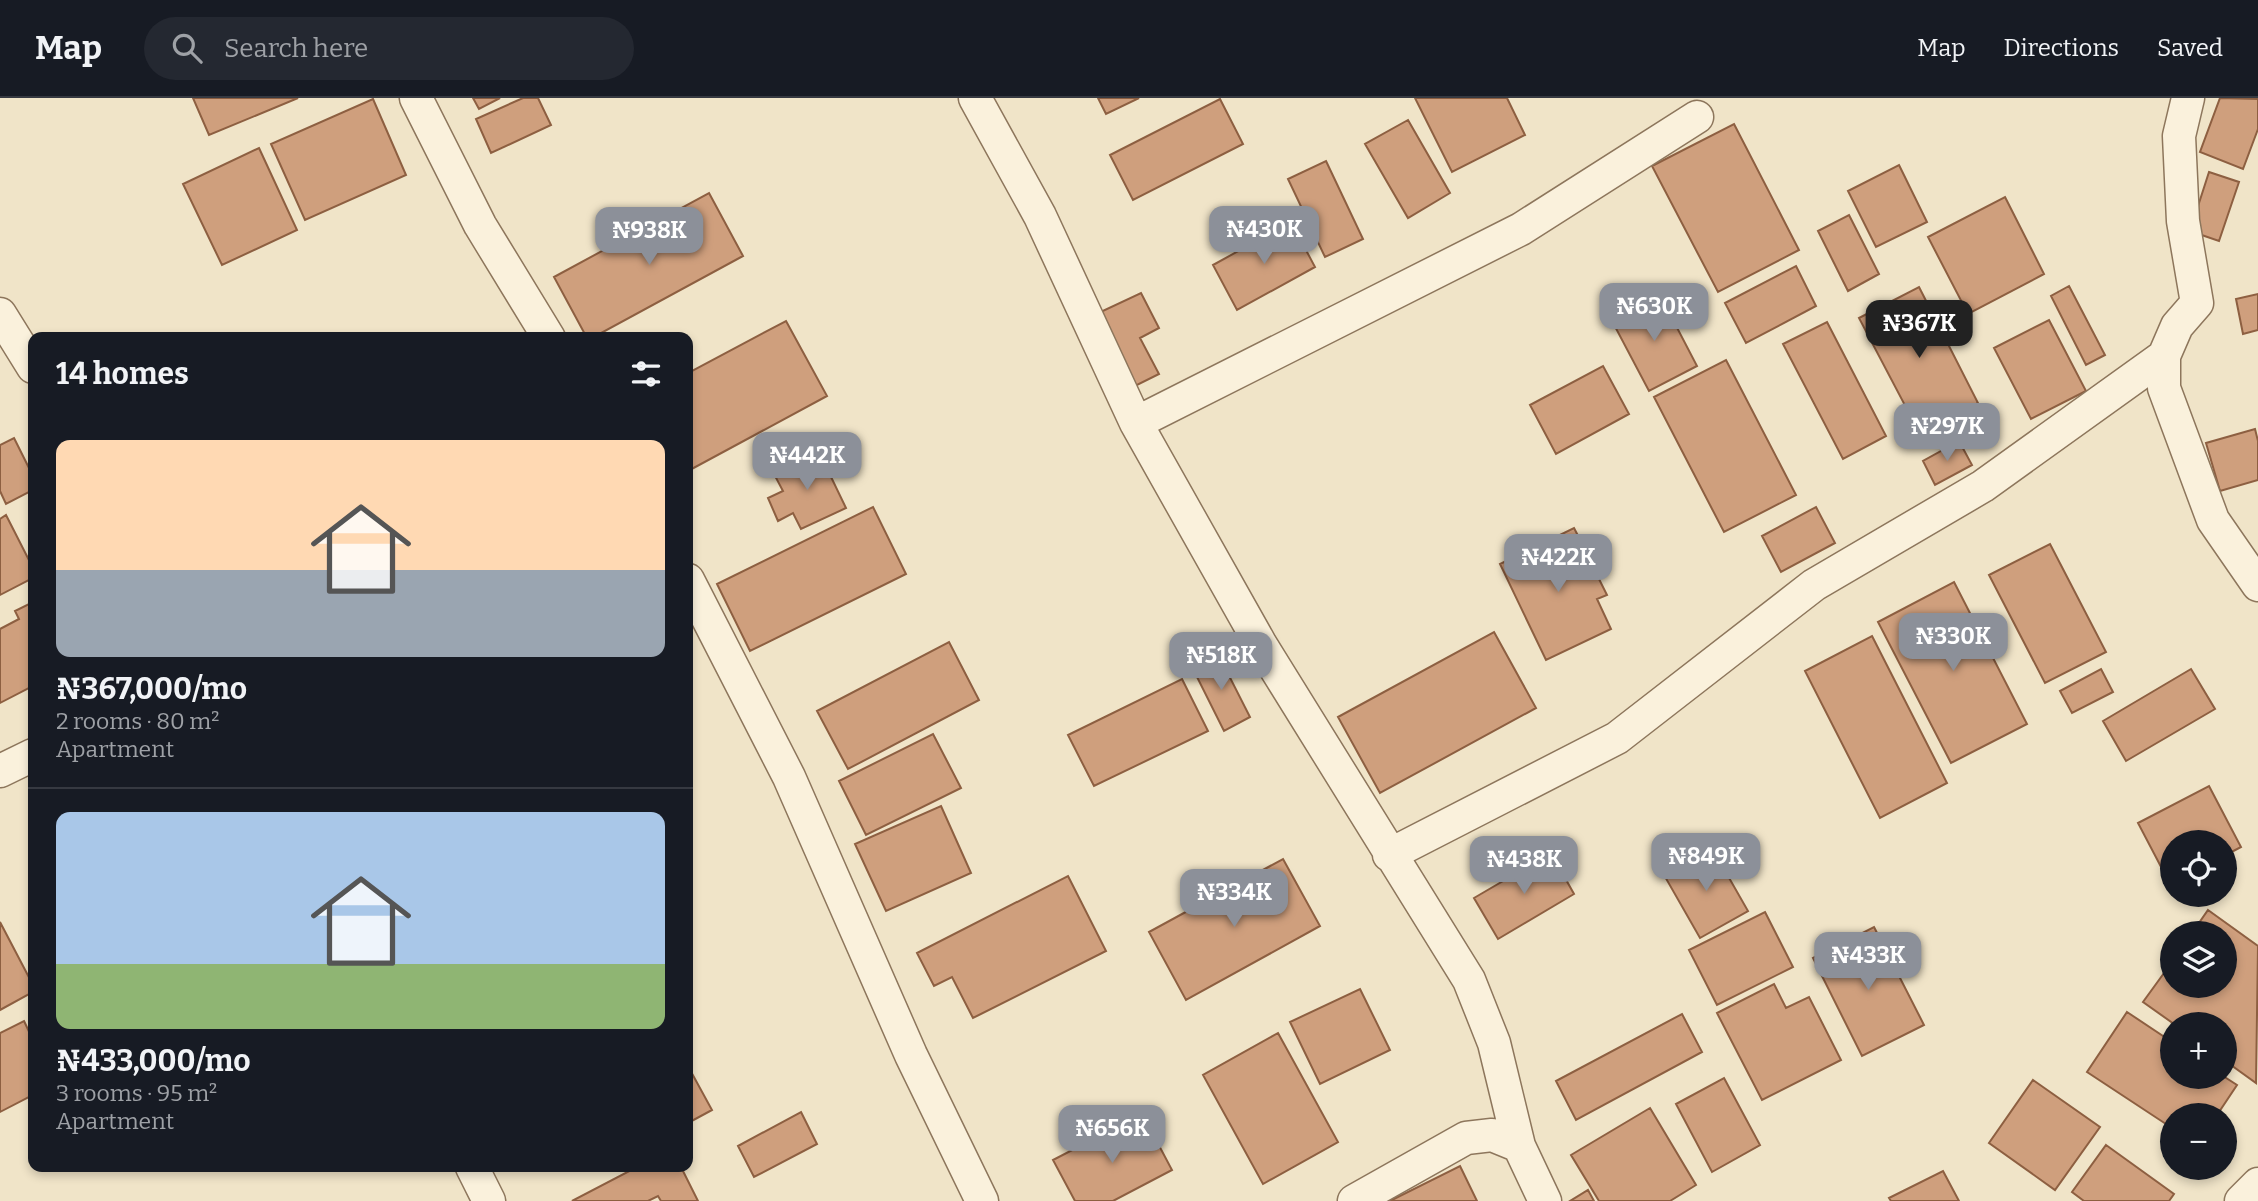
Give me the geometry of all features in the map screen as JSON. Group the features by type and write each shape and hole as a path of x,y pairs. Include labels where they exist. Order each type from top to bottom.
{"street":[{"path":"416,98 480,225 545,332"},
{"path":"975,98 1040,216 1136,423 1261,645 1469,980 1494,1043 1519,1146 1545,1201"},
{"path":"2188,98 2179,136 2183,221 2197,303 2177,326 2164,356 2164,388 2213,520 2258,585"},
{"path":"1136,423 1521,229 1697,117"},
{"path":"0,314 28,359"},
{"path":"1389,855 1617,738 1814,585 1983,486 2164,356"},
{"path":"693,590 789,777 911,1055 982,1201"},
{"path":"0,771 28,757"},
{"path":"1353,1201 1466,1139 1492,1135 1519,1146"},
{"path":"474,1172 489,1201"},
{"path":"2241,1201 2258,1184"}],"building":[{"path":"193,98 298,98 209,135"},
{"path":"473,98 500,98 479,109"},
{"path":"523,98 538,98 551,125 491,153 476,119"},
{"path":"1098,98 1139,98 1106,114"},
{"path":"1415,98 1507,98 1525,135 1452,172"},
{"path":"2220,98 2258,99 2258,129 2243,169 2200,152"},
{"path":"373,99 406,175 305,220 271,144"},
{"path":"1220,99 1243,144 1133,200 1110,155"},
{"path":"1408,120 1450,193 1408,218 1365,144"},
{"path":"1734,124 1799,250 1718,292 1652,166"},
{"path":"259,148 297,230 222,265 183,184"},
{"path":"1326,161 1363,239 1325,257 1288,179"},
{"path":"1899,165 1927,222 1876,247 1848,191"},
{"path":"2209,172 2239,182 2219,241 2190,231"},
{"path":"709,193 743,256 603,332 584,332 554,277"},
{"path":"2005,197 2044,274 1968,314 1928,237"},
{"path":"1849,215 1879,274 1848,291 1818,231"},
{"path":"1291,222 1315,267 1237,310 1213,265"},
{"path":"1796,266 1816,306 1746,343 1725,303"},
{"path":"2069,286 2105,355 2086,365 2051,296"},
{"path":"1919,287 1978,403 1920,434 1859,318"},
{"path":"1141,293 1159,328 1140,338 1159,374 1129,389 1092,316"},
{"path":"2258,294 2258,330 2243,334 2236,299"},
{"path":"1660,295 1697,366 1649,391 1611,319"},
{"path":"2049,320 2086,391 2031,419 1994,348"},
{"path":"786,321 827,396 693,468 693,370"},
{"path":"1827,322 1886,436 1843,459 1783,344"},
{"path":"1726,360 1796,495 1724,532 1654,397"},
{"path":"1603,366 1629,414 1556,454 1530,405"},
{"path":"2255,429 2258,441 2258,480 2220,491 2206,443"},
{"path":"14,438 28,466 28,493 6,504 0,491 0,445"},
{"path":"1959,441 1972,465 1935,485 1923,461"},
{"path":"819,452 846,508 801,529 793,513 778,521 768,498 783,491 774,474"},
{"path":"873,507 906,574 750,651 717,584"},
{"path":"1816,507 1835,543 1781,572 1762,536"},
{"path":"6,515 28,558 28,581 0,595 0,519"},
{"path":"1574,528 1586,551 1575,557 1581,570 1592,565 1607,595 1597,599 1611,629 1546,660 1500,564"},
{"path":"2050,544 2106,652 2045,683 1989,575"},
{"path":"1954,582 2027,724 1951,763 1878,622"},
{"path":"28,604 28,689 0,703 0,629 19,619 15,611"},
{"path":"1494,632 1536,708 1380,793 1338,717"},
{"path":"1872,636 1947,783 1880,818 1805,671"},
{"path":"949,642 979,700 848,769 817,711"},
{"path":"1218,654 1250,717 1224,731 1192,667"},
{"path":"2101,669 2113,692 2072,713 2060,691"},
{"path":"2191,669 2215,709 2126,761 2103,721"},
{"path":"1182,679 1208,731 1094,786 1068,735"},
{"path":"933,734 961,788 866,835 839,781"},
{"path":"2209,786 2232,830 2160,830 2160,865 2138,823"},
{"path":"941,806 971,873 886,911 855,844"},
{"path":"1712,848 1748,911 1700,938 1664,875"},
{"path":"1551,853 1574,894 1498,939 1474,898"},
{"path":"1283,859 1320,926 1186,1000 1149,932"},
{"path":"1068,876 1106,951 973,1018 952,977 934,986 917,953"},
{"path":"2208,910 2223,921 2200,921"},
{"path":"1765,912 1793,967 1717,1005 1689,950"},
{"path":"0,922 28,975 28,995 0,1010"},
{"path":"1874,927 1924,1025 1862,1056 1813,958"},
{"path":"2237,931 2258,946 2256,1083 2237,1069 2237,1012 2160,1014 2143,1002 2160,979 2160,998 2237,998"},
{"path":"1774,984 1786,1008 1809,997 1841,1060 1762,1100 1717,1013"},
{"path":"1360,989 1390,1050 1320,1084 1290,1022"},
{"path":"2127,1012 2160,1034 2160,1089 2234,1089 2225,1103 2160,1103 2160,1120 2087,1072"},
{"path":"1682,1014 1702,1052 1576,1120 1556,1081"},
{"path":"24,1021 28,1029 28,1098 0,1112 0,1033"},
{"path":"1278,1033 1338,1142 1263,1184 1203,1075"},
{"path":"693,1075 712,1110 693,1120"},
{"path":"1724,1078 1760,1145 1712,1172 1676,1104"},
{"path":"2033,1080 2100,1127 2055,1190 1989,1143"},
{"path":"1650,1108 1696,1185 1670,1201 1599,1201 1571,1155"},
{"path":"801,1112 817,1144 754,1177 738,1146"},
{"path":"1132,1119 1145,1144 1155,1138 1172,1170 1113,1201 1075,1201 1053,1160"},
{"path":"2106,1145 2174,1194 2169,1201 2084,1201 2072,1192"},
{"path":"1460,1166 1477,1201 1390,1201"},
{"path":"1943,1171 1959,1201 1891,1201 1889,1198"},
{"path":"627,1172 684,1172 698,1201 661,1201 658,1196 648,1201 572,1201"},
{"path":"1588,1190 1594,1201 1570,1201"}]}
